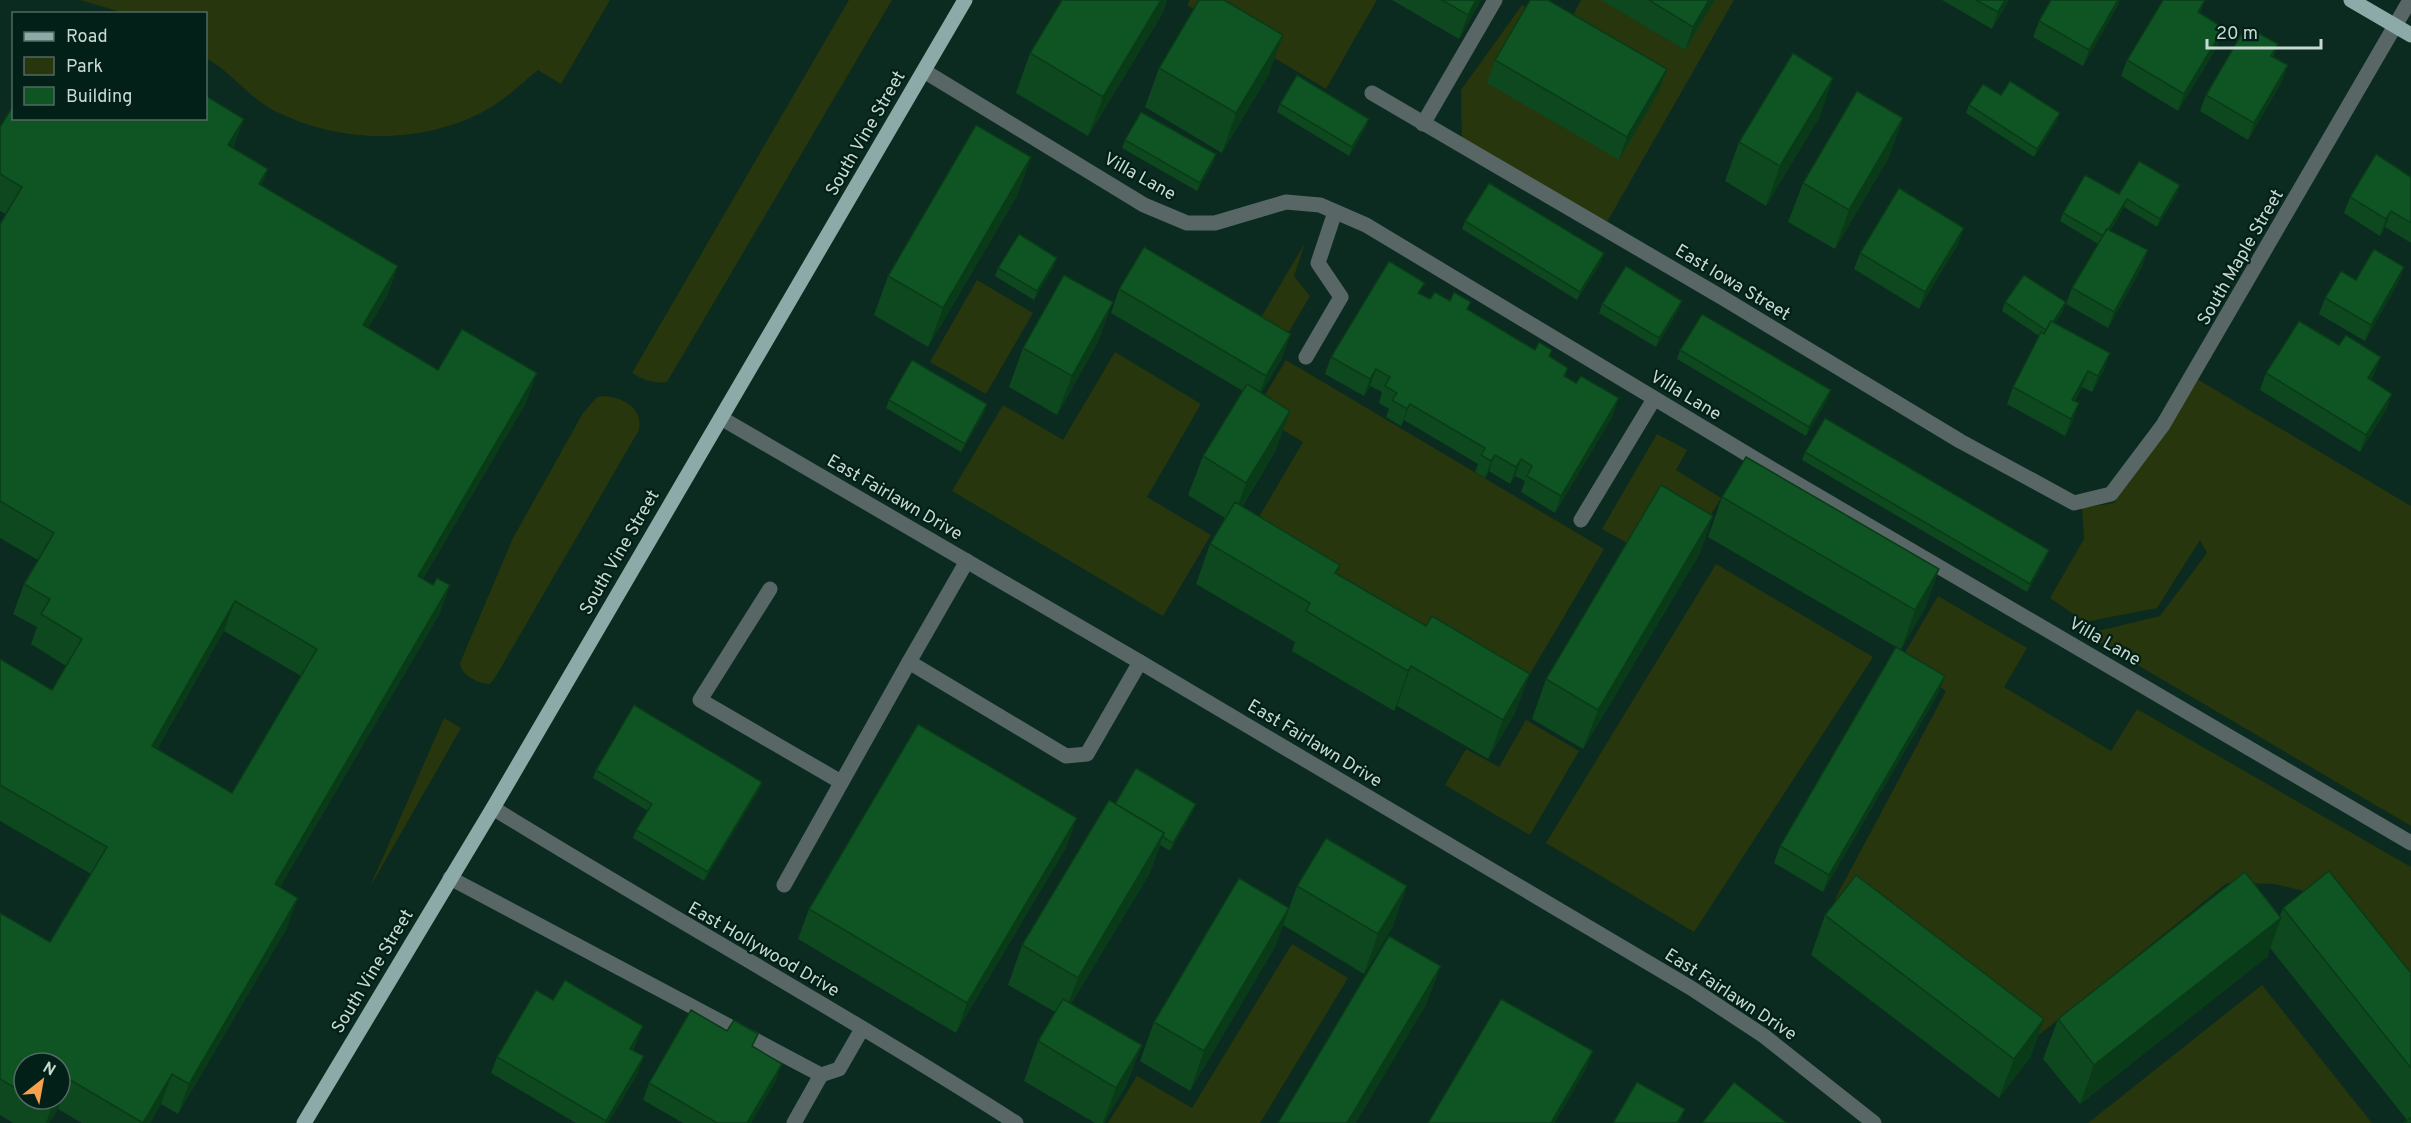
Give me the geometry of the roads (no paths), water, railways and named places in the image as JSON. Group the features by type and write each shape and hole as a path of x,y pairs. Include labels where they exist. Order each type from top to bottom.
{"main road":[{"name":"South Vine Street","path":"304,1123 493,808 965,0"},
{"path":"2351,0 2411,35"}],"street":[{"path":"1423,124 1495,0"},
{"name":"South Maple Street","path":"2074,503 2111,494 2163,425 2410,0"},
{"name":"Villa Lane","path":"924,71 1144,205 1187,223 1215,223 1286,202 1320,205 1366,225 1654,399 2411,843"},
{"name":"East Iowa Street","path":"1372,93 1723,298 1960,441 2074,503"},
{"path":"1306,357 1341,297 1318,263 1335,212"},
{"path":"1581,520 1654,399"},
{"name":"East Fairlawn Drive","path":"721,418 1140,662 1691,988 1764,1036 1874,1123"},
{"path":"784,885 966,561"},
{"path":"770,589 700,700 841,782"},
{"path":"909,662 1066,756 1087,754 1140,662"},
{"name":"East Hollywood Drive","path":"493,808 1016,1123"},
{"path":"450,878 821,1075"},
{"path":"794,1123 821,1075 839,1069 862,1029"}]}
